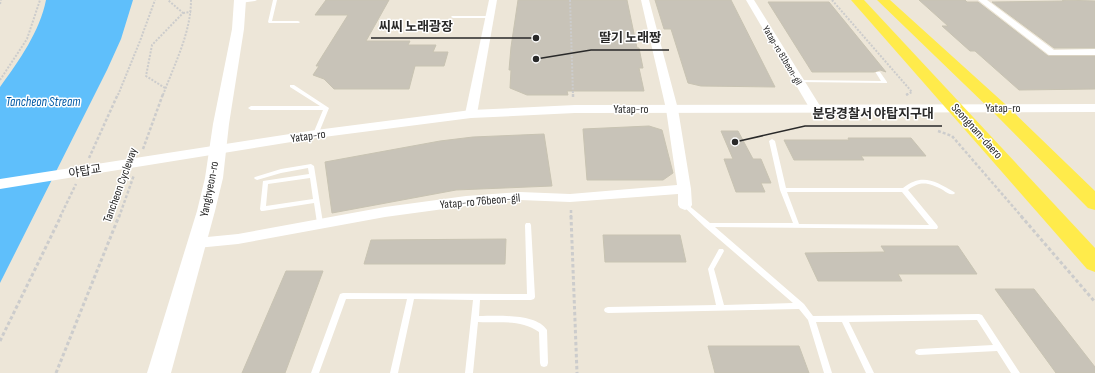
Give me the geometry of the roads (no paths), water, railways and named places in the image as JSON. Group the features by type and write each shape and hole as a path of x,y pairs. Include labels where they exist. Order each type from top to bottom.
{"main road":[{"name":"Seongnam-daero","path":"857,0 957,108 1095,263"},
{"path":"883,0 999,108 1095,203"},
{"name":"Yanghyeon-ro","path":"159,373 214,178 217,150 238,29 240,1"}],"street":[{"path":"471,114 493,0"},
{"path":"645,0 672,109 685,205"},
{"name":"Yatap-ro 81beon-gil","path":"750,0 816,109"},
{"path":"982,0 1052,53 1095,52"},
{"name":"Yatap-ro","path":"170,157 316,134 471,114 546,110 1095,108"},
{"name":"야탑교","path":"0,184 170,157"},
{"name":"Yatap-ro 76beon-gil","path":"196,243 238,239 385,212 466,201 520,196 570,198 684,189"}],"lane":[{"path":"240,1 255,0"},
{"path":"275,0 270,22 298,22"},
{"path":"453,17 489,17"},
{"path":"798,81 885,82 878,72"},
{"path":"292,86 326,108"},
{"path":"251,108 326,108"},
{"path":"316,134 326,108"},
{"path":"772,141 783,190 797,226"},
{"path":"257,178 281,171 311,166 320,223"},
{"path":"312,176 265,182 263,208 316,201"},
{"path":"783,190 904,190 912,182 927,181 952,194"},
{"path":"707,225 935,227 904,190"},
{"path":"685,205 801,306 811,320 828,373"},
{"path":"315,373 343,296 531,297 528,225"},
{"path":"721,251 711,269 721,308"},
{"path":"394,373 412,297"},
{"path":"469,373 477,297"},
{"path":"608,310 801,306"},
{"path":"811,320 979,317 1016,373"},
{"path":"475,319 524,320 536,324 543,330 544,363"},
{"path":"844,320 870,373"},
{"path":"920,352 999,348"}],"water":[{"name":"Tancheon Stream","path":"46,0 133,0 121,39 107,70 0,283 0,87 34,34"}],"place":[{"name":"씨씨 노래광장","path":"536,38"},
{"name":"딸기 노래짱","path":"536,59"},
{"name":"분당경찰서 야탑지구대","path":"735,142"}]}
